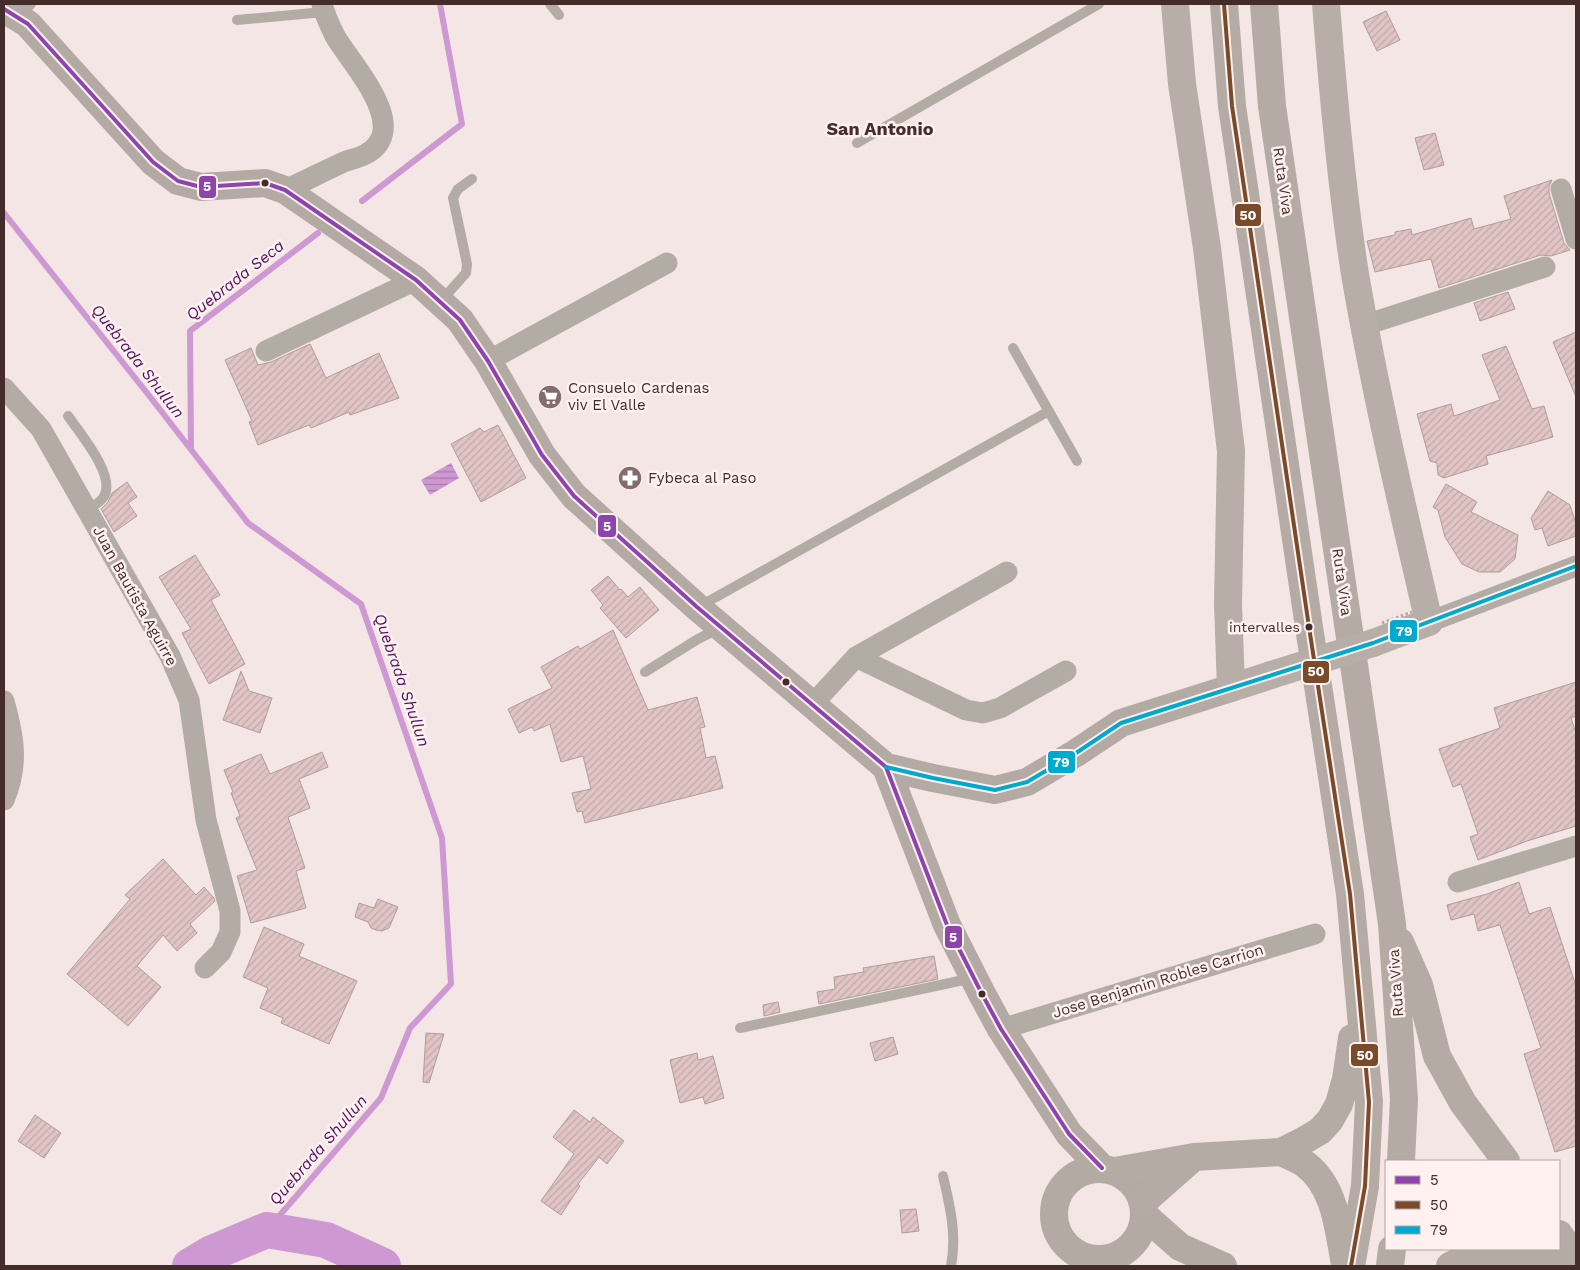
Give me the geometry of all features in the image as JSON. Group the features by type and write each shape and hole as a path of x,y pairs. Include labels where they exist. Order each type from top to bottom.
{"highway":[{"path":"1224,4 1232,106 1308,628 1350,894 1369,1102 1365,1186 1351,1266"},
{"name":"Ruta Viva","path":"1264,4 1272,106 1392,924 1404,1099 1401,1160"},
{"path":"1392,924 1419,985 1437,1056 1463,1103 1505,1160"},
{"path":"1108,1170 1194,1158 1280,1152 1320,1131 1330,1120 1338,1104 1346,1079 1359,992"},
{"path":"1280,1152 1304,1163 1321,1178 1333,1202 1346,1266"},
{"path":"1144,1209 1194,1158"},
{"path":"1560,1235 1576,1258"},
{"path":"1390,1266 1392,1250"},
{"path":"1450,1266 1460,1260 1487,1252 1516,1252 1544,1260 1554,1266"}],"main road":[{"path":"1176,4 1182,84 1207,248 1231,450 1228,604 1231,688"},
{"path":"18,10 28,24 153,162 178,181 201,186 265,183 285,190 416,280 460,320 488,361 542,455 574,496 721,628 886,767 995,790 1027,782 1121,723 1373,643 1429,622 1392,462 1355,273 1335,123 1326,4"},
{"path":"886,767 947,926 1001,1029 1069,1134 1108,1170 1128,1178 1137,1189 1144,1209 1180,1247 1223,1266"},
{"path":"1069,1134 1074,1176"},
{"path":"1108,1170 1087,1170 1074,1176 1065,1184 1058,1195 1054,1207 1054,1219 1057,1232 1064,1242 1085,1262 1180,1247"},
{"path":"1121,1256 1142,1231 1144,1209"}],"street":[{"path":"285,190 346,161 365,155 373,149 384,130 384,117 370,87 336,36 323,8"},
{"path":"1561,189 1576,239"},
{"path":"488,361 667,263"},
{"path":"1365,325 1545,267"},
{"path":"266,351 416,280"},
{"name":"Juan Bautista Aguirre","path":"4,388 41,430 170,656 189,700 206,820 230,911 230,932 220,952 205,968"},
{"path":"1429,622 1576,566"},
{"path":"812,705 856,657 1007,572"},
{"path":"856,657 966,710 984,714 1000,708 1066,671"},
{"path":"4,701 13,737 14,771 4,800"},
{"path":"1458,882 1576,846"},
{"name":"Jose Benjamin Robles Carrion","path":"1001,1029 1315,934"}],"lane":[{"path":"550,4 559,15"},
{"path":"857,143 1099,4"},
{"path":"237,20 323,8"},
{"path":"440,301 466,273 467,264 453,198 458,189 472,179"},
{"path":"1013,348 1077,461"},
{"path":"697,607 1048,411"},
{"path":"68,416 92,450 104,474 106,488 103,498 87,510"},
{"path":"645,672 698,639 721,628"},
{"path":"740,1028 974,978"},
{"path":"943,1176 953,1220 954,1243 951,1266"}],"shaded area":[{"path":"451,463 459,478 430,495 421,480"}],"building":[{"path":"1386,11 1400,40 1377,51 1363,22"},
{"path":"1435,133 1444,165 1424,170 1415,138"},
{"path":"1552,180 1549,193 1564,243 1570,250 1551,256 1541,255 1439,288 1431,259 1375,272 1367,241 1395,235 1395,232 1411,229 1412,235 1471,218 1474,229 1511,219 1504,196"},
{"path":"1508,292 1515,309 1480,321 1474,303"},
{"path":"1576,332 1576,397 1553,342"},
{"path":"310,344 326,378 379,353 399,398 350,415 349,412 311,428 309,425 258,445 249,422 252,421 225,360 251,348 258,365 271,362"},
{"path":"1506,346 1532,409 1544,406 1553,437 1486,456 1488,464 1444,478 1438,475 1437,463 1430,461 1417,414 1451,404 1454,416 1500,400 1482,355"},
{"path":"498,425 526,478 481,502 451,444 480,428 484,432"},
{"path":"127,482 137,497 128,503 137,516 114,532 101,509 108,502 112,493"},
{"path":"1446,484 1477,502 1471,512 1518,535 1515,559 1500,572 1479,572 1462,564 1445,537 1438,510 1433,507"},
{"path":"1548,491 1570,505 1576,524 1576,536 1548,546 1542,528 1535,530 1531,518"},
{"path":"195,555 220,595 211,600 245,664 209,684 182,633 191,629 159,577"},
{"path":"608,576 628,597 640,587 659,610 626,638 600,608 603,605 591,590"},
{"path":"613,630 648,710 697,697 705,727 700,728 706,758 715,756 723,788 585,823 582,811 577,812 572,793 591,789 583,756 561,762 550,724 534,731 532,727 519,733 508,709 552,688 541,667 578,646 580,649"},
{"path":"241,671 249,691 272,698 260,733 223,720"},
{"path":"1576,682 1576,716 1571,718 1576,733 1576,826 1527,841 1478,860 1470,837 1478,834 1461,784 1453,787 1439,749 1500,728 1494,708"},
{"path":"322,752 328,767 299,779 310,808 288,817 305,868 296,871 306,908 251,923 237,876 257,870 236,818 240,816 224,770 261,754 270,774"},
{"path":"163,859 196,895 204,887 215,901 190,924 197,933 177,951 163,935 137,966 161,987 128,1026 67,974 130,899 125,895"},
{"path":"1519,882 1529,914 1550,907 1576,986 1576,1146 1555,1152 1524,1054 1541,1048 1500,925 1478,931 1474,914 1451,920 1447,905 1487,894"},
{"path":"378,899 398,907 389,928 382,931 371,928 368,922 355,917 359,903 374,908"},
{"path":"264,927 304,944 299,956 357,981 329,1044 281,1023 283,1018 260,1008 268,988 243,977"},
{"path":"934,956 938,979 819,1004 817,992 835,989 834,977 864,972 863,968"},
{"path":"778,1002 780,1012 764,1016 763,1005"},
{"path":"426,1033 444,1034 429,1083 423,1082"},
{"path":"893,1037 898,1054 875,1061 870,1043"},
{"path":"697,1053 698,1060 713,1056 724,1098 705,1104 703,1097 680,1103 670,1060"},
{"path":"574,1110 590,1122 593,1117 624,1141 607,1164 599,1157 578,1184 580,1186 561,1215 541,1201 574,1154 553,1137"},
{"path":"35,1115 61,1133 44,1158 18,1141"},
{"path":"916,1209 919,1231 902,1233 900,1210"}],"waterway":[{"name":"Quebrada Seca","path":"362,201 462,124 440,4"},
{"name":"Quebrada Shullun","path":"4,213 248,523 361,604 442,838 451,984 410,1028 381,1098 267,1230"},
{"name":"Quebrada Seca","path":"191,449 190,331 318,233"},
{"path":"190,1266 212,1253 267,1230 326,1240 383,1266"}],"transit line":[{"name":"50","path":"1224,4 1232,106 1350,894 1369,1102 1365,1186 1351,1266"},
{"name":"5","path":"4,9 28,24 153,162 178,181 201,187 265,183 285,190 416,280 460,320 488,361 542,455 574,496 697,607 886,767 947,925 982,994 1001,1029 1069,1134 1102,1168"},
{"name":"79","path":"886,767 995,790 1027,782 1121,723 1373,643 1576,566"}],"place":[{"name":"Consuelo Cardenas viv El Valle","path":"550,397"},
{"name":"Fybeca al Paso","path":"630,478"},
{"name":"intervalles","path":"1309,627"}],"district":[{"name":"San Antonio","path":"880,128"}]}
